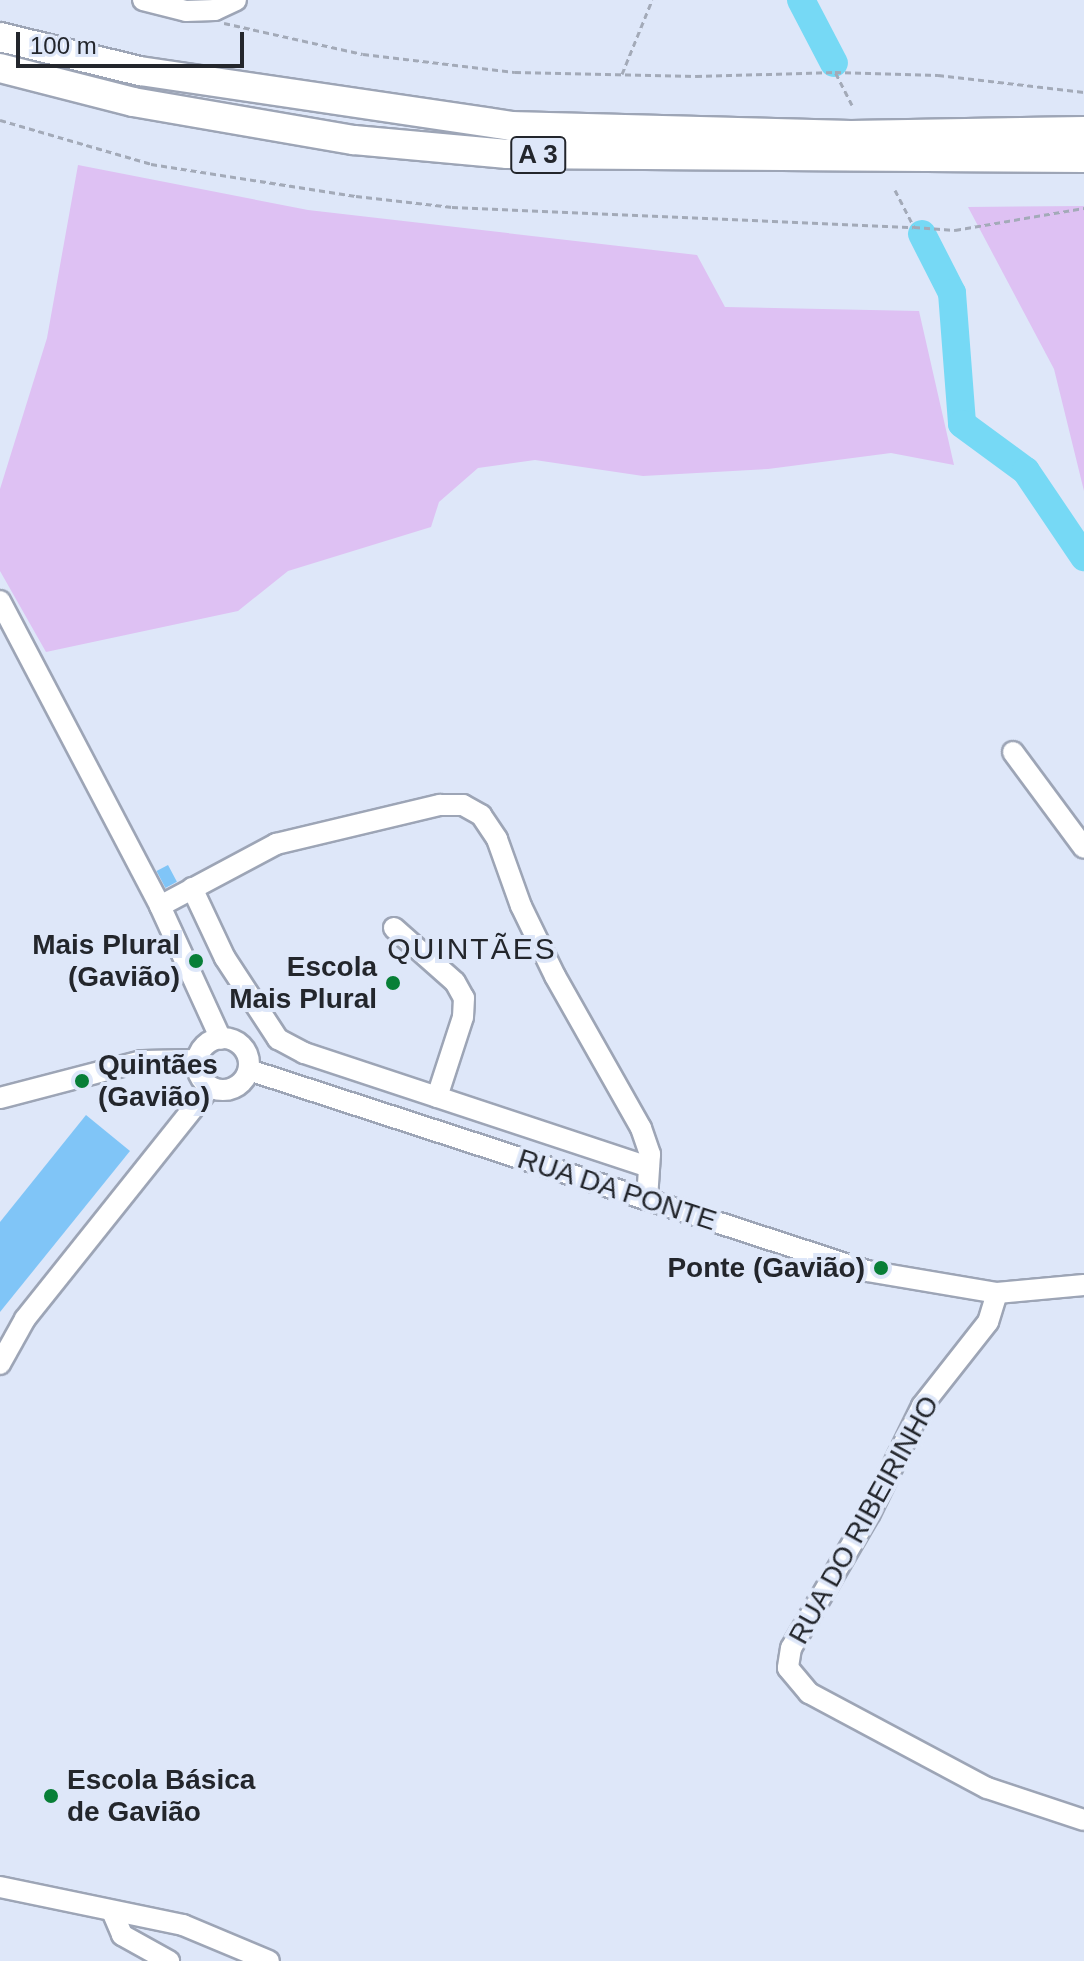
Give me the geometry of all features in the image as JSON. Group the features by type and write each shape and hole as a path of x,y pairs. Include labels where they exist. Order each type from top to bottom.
{"highway":[{"name":"A 3","path":"0,37 140,71 511,126 851,135 1084,131"},
{"name":"A 3","path":"0,68 133,102 291,129 507,154 1084,158"}],"street":[{"path":"143,0 215,10 236,0"},
{"path":"0,601 160,906 221,1039 245,1050 249,1070 234,1088 210,1087 200,1076 198,1060 206,1045 221,1039"},
{"path":"1013,752 1084,848"},
{"path":"160,906 276,844 440,805 463,805 481,815 497,839 521,906 555,976 641,1128 649,1167 647,1199"},
{"path":"192,888 225,958 278,1039 304,1053 649,1167"},
{"path":"394,928 455,982 464,998 463,1017 437,1097"},
{"path":"0,1098 142,1061 198,1060"},
{"name":"RUA DA PONTE","path":"249,1070 867,1271 997,1293 1084,1285"},
{"path":"0,1364 25,1319 210,1087"},
{"name":"RUA DO RIBEIRINHO","path":"997,1293 988,1322 922,1406 870,1513 791,1648 788,1668 809,1693 987,1788 1084,1820"},
{"path":"0,1887 201,1930 269,1961"},
{"path":"112,1911 122,1935 169,1961"}],"path":[{"path":"622,74 652,0"},
{"path":"215,10 227,27 363,54 515,72 938,75 1084,92"},
{"path":"835,72 852,105"},
{"path":"0,120 151,164 438,206 955,230 1084,208"},
{"path":"895,190 914,227"}],"shaded area":[{"path":"78,165 308,210 697,255 725,307 919,311 954,465 891,453 768,469 643,476 535,460 478,468 439,502 431,527 288,571 238,611 46,652 0,571 0,489 47,338"},
{"path":"1084,206 1084,491 1054,369 968,207"}],"building":[{"path":"168,865 177,882 165,888 157,871"},
{"path":"86,1115 130,1151 0,1312 0,1222"}],"waterway":[{"path":"801,0 834,63"},
{"path":"922,234 952,293 962,424 1026,471 1084,557"}],"place":[{"name":"Mais Plural (Gavião)","path":"196,961"},
{"name":"Escola Mais Plural","path":"393,983"},
{"name":"Quintães (Gavião)","path":"82,1081"},
{"name":"Ponte (Gavião)","path":"881,1268"},
{"name":"Escola Básica de Gavião","path":"51,1796"}],"district":[{"name":"QUINTÃES","path":"472,949"}]}
